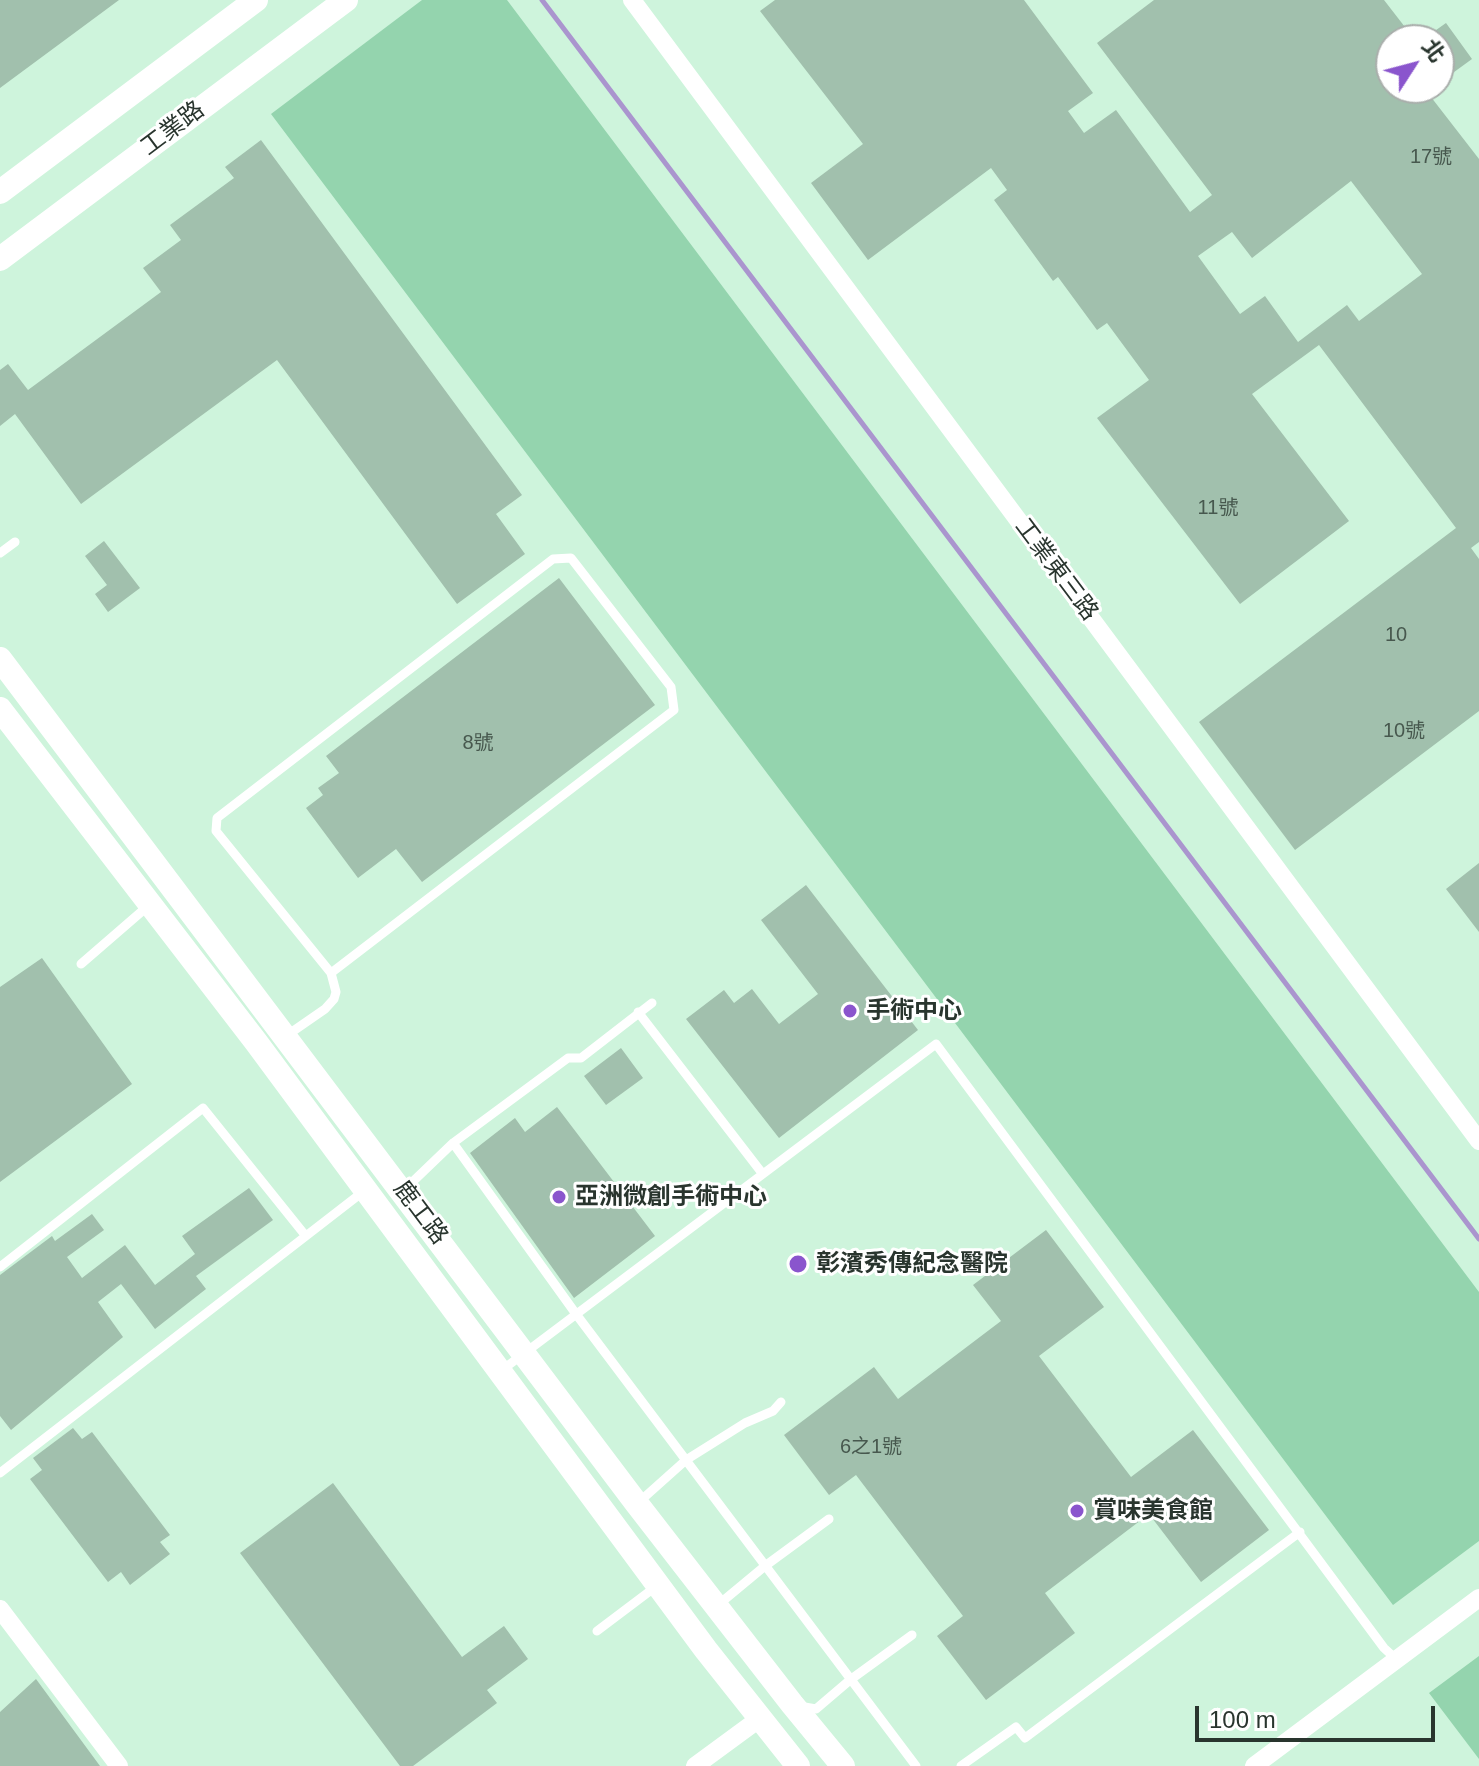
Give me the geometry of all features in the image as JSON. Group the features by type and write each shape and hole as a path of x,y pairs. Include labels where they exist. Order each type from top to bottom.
{"street":[{"path":"0,192 256,0"},
{"name":"工業路","path":"0,259 346,0"},
{"name":"工業東三路","path":"632,0 1479,1141"},
{"name":"鹿工路","path":"0,659 715,1607 843,1766"},
{"name":"鹿工路","path":"0,709 366,1189 499,1372 759,1719 798,1766"},
{"path":"1254,1766 1479,1598"},
{"path":"0,1609 119,1766"},
{"path":"695,1766 759,1719"}],"lane":[{"path":"0,553 15,542"},
{"path":"286,1036 325,1009 334,999 336,992 331,973 216,831 217,818 553,559 571,558 671,687 674,710 331,973"},
{"path":"81,964 149,905"},
{"path":"403,1191 453,1143 568,1058 581,1058 652,1003"},
{"path":"638,1012 762,1173"},
{"path":"499,1372 936,1044 1384,1648 1397,1660"},
{"path":"0,1267 203,1108 305,1235"},
{"path":"453,1143 576,1314 916,1766"},
{"path":"0,1473 366,1189"},
{"path":"637,1504 686,1460 745,1423 773,1411 781,1402"},
{"path":"715,1607 829,1519"},
{"path":"961,1766 1016,1727 1025,1738 1300,1532"},
{"path":"597,1631 659,1584"},
{"path":"792,1704 816,1709 912,1635"}],"shaded area":[{"path":"0,0 1479,0 1479,1766 0,1766"}],"green space":[{"path":"422,0 507,0 1479,1292 1479,1541 1393,1605 271,114"},
{"path":"1479,1656 1479,1759 1429,1693"}],"building":[{"path":"0,0 119,0 0,88"},
{"path":"775,0 1024,0 1093,93 1068,111 1084,133 1116,110 1190,212 1212,195 1097,43 1154,0 1384,0 1403,24 1375,24 1375,104 1436,104 1479,159 1479,542 1471,548 1479,559 1479,711 1295,850 1199,722 1456,528 1319,345 1252,394 1349,521 1240,604 1097,418 1149,380 1107,323 1097,330 1058,277 1053,281 994,200 1007,190 991,168 868,260 811,183 863,144 760,11","holes":["1351,181 1422,274 1359,321 1347,305 1298,342 1265,296 1240,314 1198,256 1232,232 1252,258"]},
{"path":"1455,35 1472,59 1455,71"},
{"path":"261,140 522,495 496,514 525,554 457,604 277,360 81,504 15,414 0,426 0,370 8,364 28,390 161,292 143,268 181,240 170,225 234,178 225,167"},
{"path":"104,541 140,588 108,612 95,594 107,585 85,556"},
{"path":"559,578 655,705 422,882 396,849 358,878 306,808 323,795 318,788 339,773 326,756"},
{"path":"1479,863 1479,932 1446,889"},
{"name":"手術中心","path":"806,885 918,1030 779,1138 686,1019 724,990 734,1003 752,989 779,1024 818,994 761,920"},
{"path":"42,958 132,1084 0,1182 0,987"},
{"path":"621,1048 643,1078 606,1105 584,1076"},
{"name":"亞洲微創手術中心","path":"557,1107 655,1236 574,1298 470,1153 515,1118 525,1132"},
{"path":"249,1188 273,1220 196,1276 206,1289 155,1329 121,1284 98,1302 123,1337 11,1430 0,1416 0,1275 52,1236 55,1241 92,1214 104,1230 67,1257 82,1278 125,1245 155,1285 195,1254 182,1236"},
{"name":"彰濱秀傳紀念醫院","path":"1046,1230 1104,1307 1039,1356 1131,1477 1193,1430 1269,1530 1201,1582 1149,1514 1045,1593 1075,1633 986,1700 937,1636 963,1616 856,1475 829,1495 784,1435 874,1367 898,1399 1001,1321 973,1285"},
{"path":"73,1428 82,1439 92,1432 170,1535 160,1542 170,1554 130,1585 121,1572 108,1582 30,1479 42,1470 33,1458"},
{"path":"333,1483 462,1657 504,1626 528,1659 487,1690 497,1703 413,1766 400,1766 240,1553"},
{"path":"36,1679 100,1766 0,1766 0,1712"}],"waterway":[{"path":"542,0 1479,1239"}],"place":[{"name":"手術中心","path":"850,1011"},
{"name":"亞洲微創手術中心","path":"559,1197"},
{"name":"彰濱秀傳紀念醫院","path":"798,1264"},
{"name":"賞味美食館","path":"1077,1511"}]}
